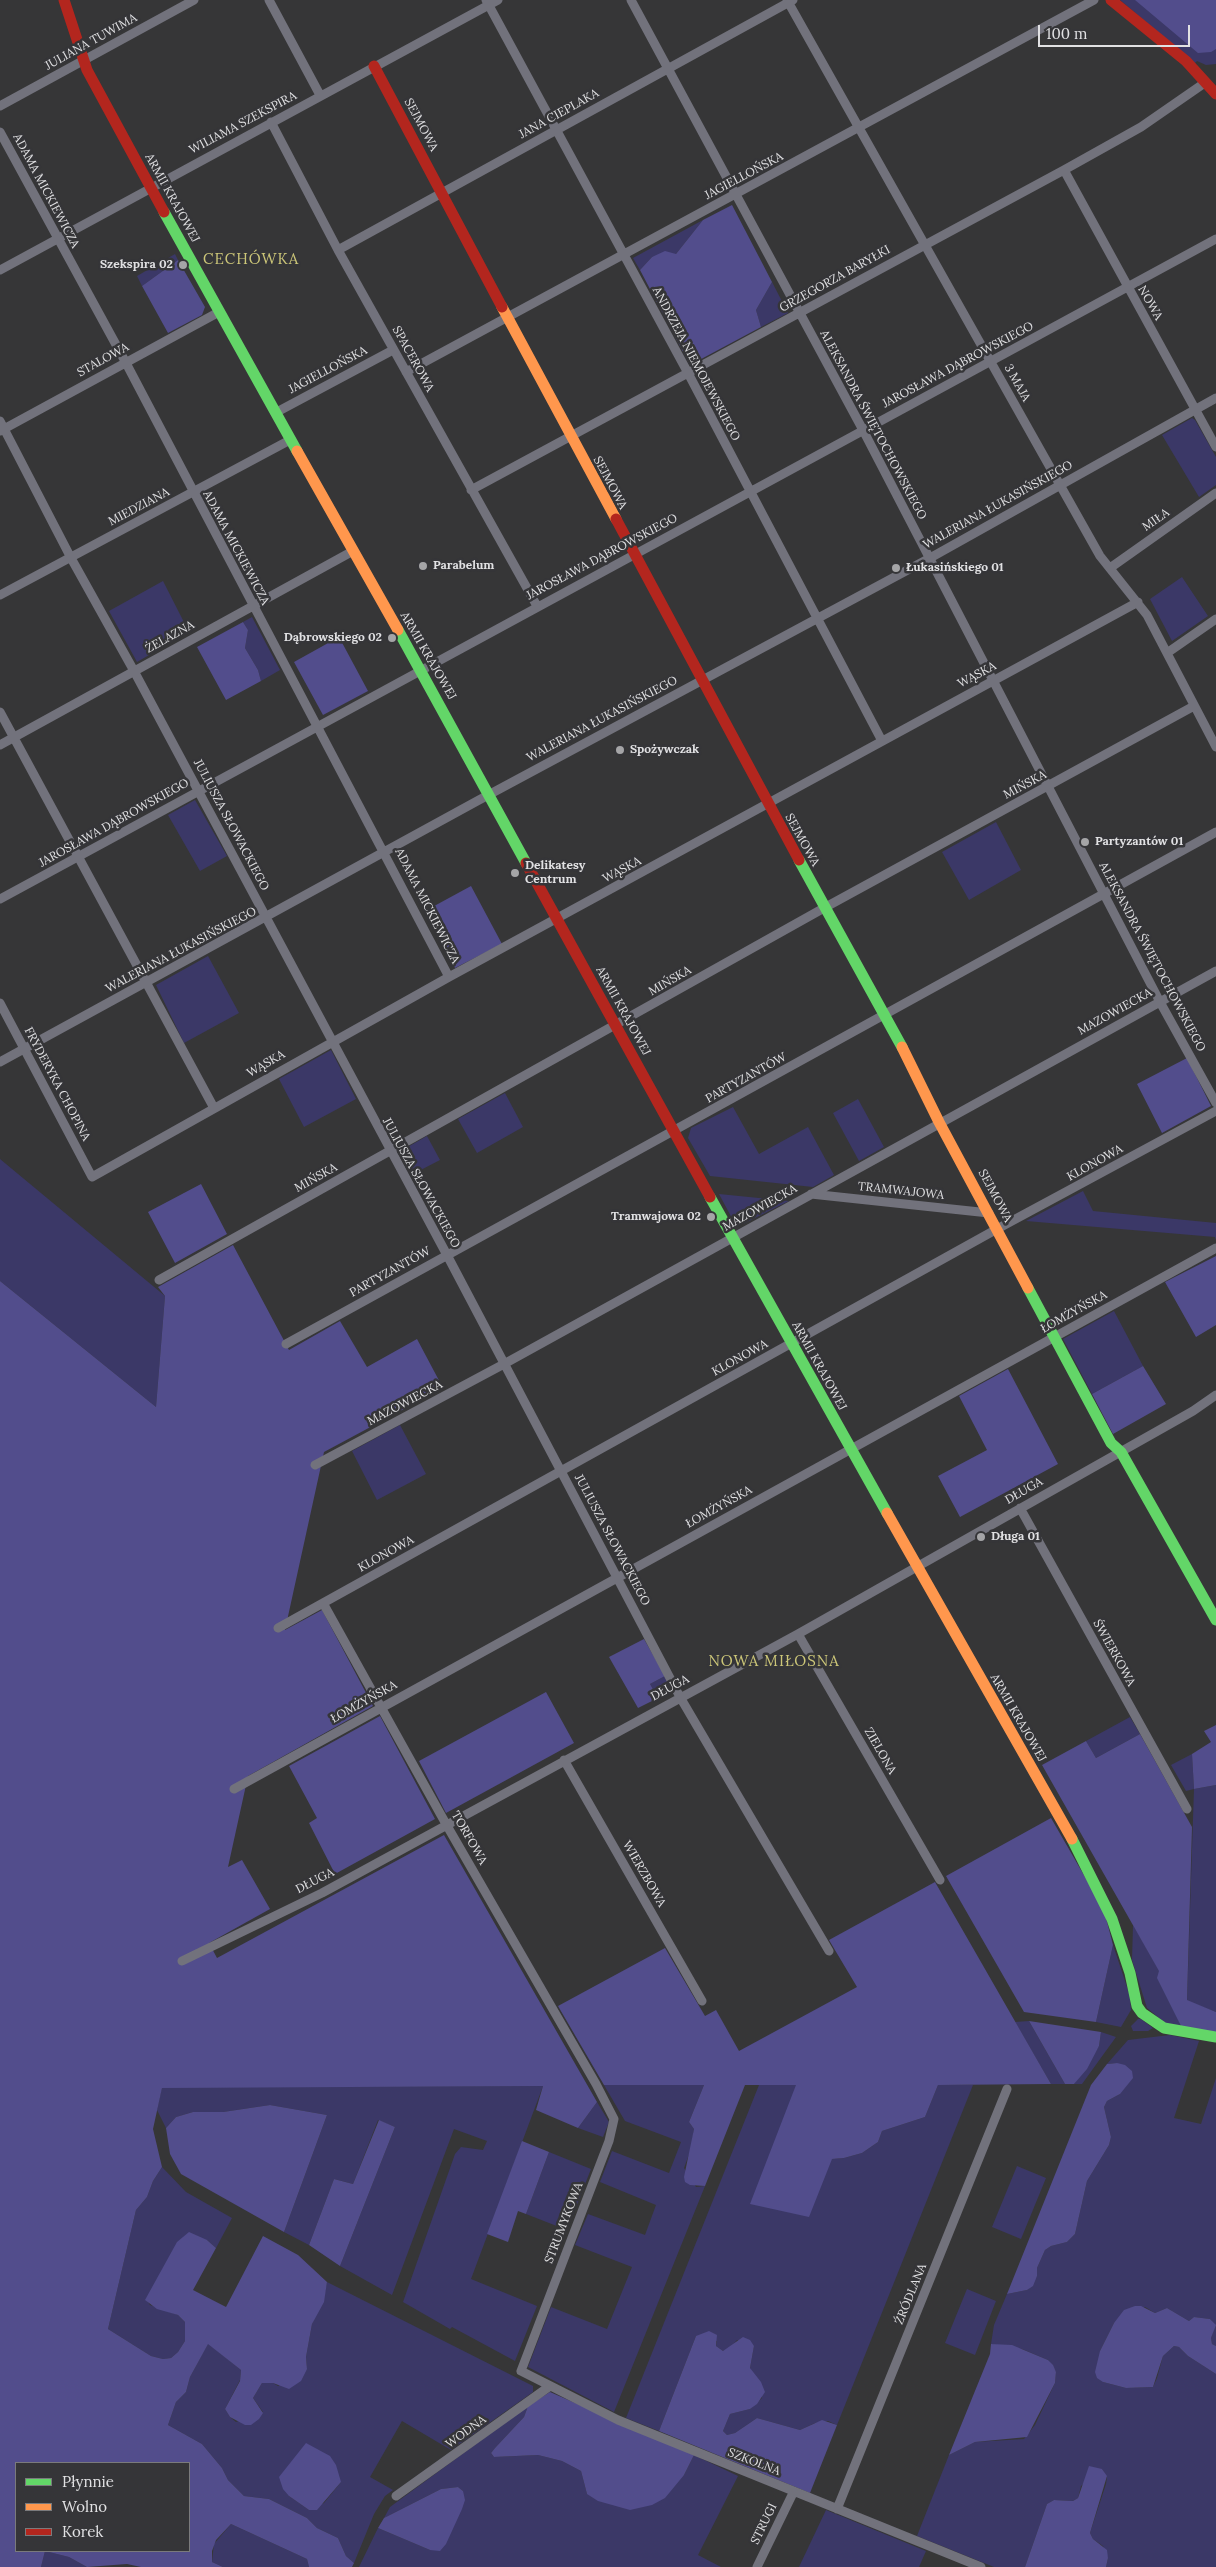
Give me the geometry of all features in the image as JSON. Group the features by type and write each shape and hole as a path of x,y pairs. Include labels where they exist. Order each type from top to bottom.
{"street":[{"name":"ARMII KRAJOWEJ","path":"64,0 84,60 150,187 290,440 421,670 791,1344 1090,1872 1112,1918 1130,1973 1137,2006 1142,2013 1164,2028 1216,2037"},
{"name":"JULIANA TUWIMA","path":"0,106 194,0"},
{"path":"269,0 320,95"},
{"name":"WILIAMA SZEKSPIRA","path":"0,270 488,2 498,0"},
{"name":"ALEKSANDRA ŚWIĘTOCHOWSKIEGO","path":"631,0 863,430 1160,1002 1216,1103"},
{"name":"JAGIELLOŃSKA","path":"406,372 1094,0"},
{"path":"1110,0 1186,61 1216,94"},
{"name":"JANA CIEPLAKA","path":"338,250 789,1"},
{"name":"3 MAJA","path":"789,1 926,243 1059,485 1100,556 1138,602 1216,745"},
{"name":"ANDRZEJA NIEMOJEWSKIEGO","path":"488,2 622,255 688,373 882,741"},
{"name":"SEJMOWA","path":"374,66 768,805 824,908 886,1014 939,1122 1056,1337 1111,1443 1121,1452 1216,1620"},
{"name":"GRZEGORZA BARYŁKI","path":"471,490 1064,170 1141,127 1206,82"},
{"name":"SPACEROWA","path":"271,122 338,250 537,606"},
{"name":"ADAMA MICKIEWICZA","path":"0,132 126,362 193,493 449,977"},
{"name":"NOWA","path":"1064,170 1216,447"},
{"name":"JAROSŁAWA DĄBROWSKIEGO","path":"0,899 1216,238"},
{"name":"STALOWA","path":"1,427 219,312"},
{"name":"JAGIELLOŃSKA","path":"275,413 393,350"},
{"name":"WALERIANA ŁUKASIŃSKIEGO","path":"0,1062 385,853 489,794 930,558 1216,398"},
{"name":"JULIUSZA SŁOWACKIEGO","path":"1,427 447,1255 680,1696 829,1951"},
{"name":"MIEDZIANA","path":"0,595 290,440"},
{"name":"MIŁA","path":"1110,568 1216,492"},
{"name":"ŻELAZNA","path":"0,745 353,551"},
{"name":"WĄSKA","path":"92,1177 449,977 1138,602"},
{"path":"1167,653 1216,619"},
{"name":"MIŃSKA","path":"159,1280 824,908 1194,706"},
{"path":"0,712 214,1108"},
{"name":"PARTYZANTÓW","path":"286,1344 1216,832"},
{"name":"MAZOWIECKA","path":"315,1465 504,1364 939,1122 1216,971"},
{"name":"FRYDERYKA CHOPINA","path":"0,1003 92,1177"},
{"name":"KLONOWA","path":"278,1628 997,1229 1216,1112"},
{"name":"TRAMWAJOWA","path":"810,1194 989,1213"},
{"name":"ŁOMŻYŃSKA","path":"234,1789 1216,1248"},
{"name":"DŁUGA","path":"182,1961 322,1893 680,1696 798,1634 915,1566 1193,1411 1216,1395"},
{"name":"ŚWIERKOWA","path":"1020,1508 1187,1809"},
{"name":"TORFOWA","path":"323,1603 446,1824 596,2084"},
{"name":"ZIELONA","path":"798,1634 940,1880"},
{"name":"WIERZBOWA","path":"564,1760 702,2001"},
{"name":"STRUMYKOWA","path":"521,2371 613,2129 614,2119 596,2084"},
{"name":"ŹRÓDLANA","path":"837,2509 1006,2089"},
{"name":"SZKOLNA","path":"521,2371 627,2423 981,2567"},
{"name":"WODNA","path":"396,2496 550,2386"},
{"name":"STRUGI","path":"757,2567 794,2491"}],"shaded area":[{"path":"1120,0 1216,0 1216,64 1206,65 1197,61 1195,63"},
{"path":"1135,0 1216,0 1216,49 1211,52 1198,53"},
{"path":"732,205 772,282 756,310 761,327 690,365 640,270 652,257 665,251 676,254 703,220"},
{"path":"703,220 676,254 652,257 640,270 633,258"},
{"path":"175,254 178,260 142,286 137,276"},
{"path":"178,260 205,307 202,315 168,333 142,286"},
{"path":"772,282 788,313 761,327 756,310"},
{"path":"1192,418 1195,420 1216,457 1216,485 1199,497 1162,435"},
{"path":"1182,577 1208,616 1172,641 1150,599"},
{"path":"163,581 189,632 137,662 109,611"},
{"path":"252,617 280,670 261,681 258,670 245,648 248,630 243,622"},
{"path":"243,622 248,630 245,648 258,670 261,681 226,700 197,647"},
{"path":"339,637 368,691 323,715 294,662"},
{"path":"195,800 227,856 200,871 168,815"},
{"path":"996,822 1021,870 969,900 942,852"},
{"path":"471,886 502,944 455,968 425,911"},
{"path":"208,956 239,1013 184,1043 156,985"},
{"path":"331,1050 356,1099 304,1127 279,1079"},
{"path":"1187,1058 1211,1106 1162,1133 1137,1084"},
{"path":"505,1093 523,1127 477,1153 458,1119"},
{"path":"858,1099 884,1147 859,1161 833,1113"},
{"path":"733,1107 759,1154 808,1127 834,1175 813,1187 710,1176 688,1138 691,1128"},
{"path":"427,1136 440,1160 411,1175 399,1152"},
{"path":"0,1159 165,1296 156,1407 0,1281"},
{"path":"201,1184 227,1234 175,1263 148,1212"},
{"path":"1083,1191 1093,1211 1216,1223 1216,1240 1215,1237 1026,1221"},
{"path":"719,1194 789,1201 743,1224 734,1222"},
{"path":"233,1245 289,1350 340,1321 367,1367 417,1339 443,1388 324,1452 285,1630 322,1610 373,1706 248,1776 228,1867 242,1860 270,1909 209,1943 217,1958 444,1835 597,2102 578,2128 536,2110 543,2086 162,2088 153,2129 162,2167 153,2181 147,2197 136,2210 108,2329 151,2356 163,2359 171,2358 178,2352 185,2341 185,2322 178,2315 157,2309 145,2300 177,2242 189,2232 207,2240 216,2248 193,2290 226,2307 263,2236 298,2255 327,2282 324,2302 312,2324 306,2357 307,2369 301,2381 289,2389 273,2383 262,2383 253,2398 263,2413 259,2419 251,2425 245,2425 230,2417 225,2409 240,2381 241,2370 208,2344 190,2377 186,2392 176,2402 168,2425 202,2444 222,2468 228,2480 244,2496 269,2499 307,2518 317,2528 338,2538 346,2556 354,2563 352,2567 309,2567 307,2559 231,2524 216,2540 212,2551 212,2562 223,2567 141,2567 127,2564 87,2567 69,2557 49,2552 190,2552 190,2462 15,2462 15,2552 45,2552 41,2567 0,2567 0,1281 156,1407 165,1296 158,1287"},
{"path":"1216,1256 1216,1325 1196,1337 1165,1282"},
{"path":"1114,1311 1143,1366 1092,1394 1063,1339"},
{"path":"1143,1366 1166,1404 1113,1434 1092,1394"},
{"path":"1008,1369 1058,1464 960,1517 938,1476 987,1450 959,1396"},
{"path":"400,1425 426,1474 377,1500 352,1451"},
{"path":"644,1639 665,1676 650,1684 658,1698 638,1708 609,1657"},
{"path":"665,1676 672,1690 658,1698 650,1684"},
{"path":"546,1692 574,1743 446,1813 419,1761"},
{"path":"380,1716 435,1819 335,1874 309,1823 317,1818 289,1766"},
{"path":"1130,1717 1140,1734 1096,1758 1086,1741"},
{"path":"1216,1725 1216,1785 1194,1789 1192,1754 1211,1742 1204,1731"},
{"path":"1140,1734 1192,1827 1187,2000 1216,2012 1216,2033 1181,2026 1157,1978 1159,1971 1042,1765 1086,1741 1096,1758"},
{"path":"1192,1754 1194,1789 1186,1791 1171,1765"},
{"path":"1216,1785 1216,2012 1187,2001 1194,1789"},
{"path":"1051,1818 1104,1910 1113,1945 1096,2022 1024,2012 946,1876"},
{"path":"935,1882 1051,2084 938,2085 925,2117 882,2131 878,2142 862,2153 832,2159 809,2217 750,2204 796,2085 745,2085 705,2186 690,2185 685,2182 684,2177 694,2129 689,2122 704,2085 604,2085 558,2006 665,1948 705,2016 716,2010 739,2051 857,1987 829,1940"},
{"path":"1133,1925 1160,1971 1181,2026 1170,2027 1147,2008 1132,1960"},
{"path":"1113,1945 1130,1996 1131,2010 1121,2027 1096,2022"},
{"path":"1138,2019 1141,2019 1153,2028 1148,2031 1133,2031 1131,2026"},
{"path":"1029,2021 1065,2084 1051,2084 1015,2022"},
{"path":"1029,2021 1101,2032 1099,2046 1087,2069 1074,2084 1065,2084"},
{"path":"1101,2032 1116,2037 1082,2084 1074,2084 1099,2046"},
{"path":"1170,2035 1199,2041 1174,2118 1201,2124 1216,2078 1216,2346 1212,2344 1211,2338 1215,2325 1210,2319 1194,2317 1189,2321 1167,2308 1155,2313 1145,2307 1114,2323 1100,2351 1103,2382 1126,2388 1153,2387 1163,2356 1174,2346 1179,2347 1188,2356 1216,2374 1216,2567 1106,2567 1108,2558 1103,2546 1093,2539 1090,2533 1106,2484 1107,2477 1102,2469 1081,2486 1078,2498 1073,2501 1054,2500 1047,2504 1025,2567 994,2567 917,2536 949,2455 975,2442 1024,2439 1035,2425 1055,2383 1056,2372 1048,2360 1022,2349 991,2344 994,2325 1007,2294 1027,2290 1037,2276 1037,2268 1045,2250 1051,2246 1067,2242 1075,2234 1087,2181 1109,2145 1111,2137 1104,2107 1107,2101 1120,2094 1117,2063 1107,2064 1128,2040"},
{"path":"1117,2063 1125,2065 1132,2071 1133,2078 1120,2094 1107,2101 1104,2107 1111,2137 1109,2145 1087,2181 1075,2234 1067,2242 1051,2246 1045,2250 1037,2268 1037,2276 1033,2286 1027,2290 1007,2294 1091,2085 1107,2064"},
{"path":"604,2085 704,2085 689,2122 694,2129 691,2149 684,2168 696,2187 705,2186 614,2412 528,2367 551,2307 607,2329 632,2267 575,2245 588,2214 645,2235 656,2205 600,2182 612,2151 669,2173 681,2142 625,2121"},
{"path":"759,2085 796,2085 832,2159 862,2153 878,2142 882,2131 925,2117 938,2085 973,2085 837,2425 828,2421 815,2423 800,2430 757,2418 735,2433 727,2435 723,2431 730,2414 750,2409 762,2398 750,2368 754,2346 737,2340 728,2350 723,2351 716,2346 717,2341 696,2336 659,2431 626,2418"},
{"path":"543,2086 471,2279 537,2306 515,2361 452,2327 450,2329 403,2302 455,2154 461,2147 483,2150 487,2141 454,2129 392,2295 340,2266 395,2127 378,2120 353,2184 334,2179 309,2245 284,2232 327,2115 270,2105 223,2112 193,2112 176,2117 166,2128 157,2110 162,2087"},
{"path":"597,2102 609,2122 603,2137 578,2128"},
{"path":"270,2105 327,2115 284,2232 181,2174 170,2154 166,2128 176,2117 193,2112 223,2112"},
{"path":"379,2120 395,2127 340,2266 309,2245 334,2179 353,2184"},
{"path":"522,2141 549,2152 526,2214 518,2211 508,2242 487,2234"},
{"path":"549,2152 591,2169 567,2230 526,2214"},
{"path":"1017,2166 1046,2178 1021,2239 992,2227"},
{"path":"162,2167 186,2192 232,2218 216,2248 207,2240 146,2299 150,2305 178,2315 185,2322 185,2341 178,2352 171,2358 163,2359 151,2356 108,2329 136,2210 147,2197 153,2181"},
{"path":"327,2282 533,2386 533,2392 451,2450 402,2421 370,2477 393,2490 385,2496 374,2514 354,2563 346,2556 338,2538 317,2528 307,2518 269,2499 244,2496 228,2480 222,2468 202,2444 168,2425 176,2402 186,2392 190,2377 208,2343 241,2370 240,2380 225,2409 230,2417 236,2422 263,2412 253,2398 262,2383 273,2383 278,2386 307,2369 306,2357 312,2324","holes":["341,2482 324,2503 309,2510 289,2496"]},
{"path":"967,2289 996,2301 975,2355 945,2343"},
{"path":"1141,2306 1155,2313 1167,2308 1189,2321 1194,2317 1210,2319 1216,2325 1211,2338 1212,2344 1216,2346 1216,2374 1188,2356 1179,2347 1174,2346 1163,2356 1153,2387 1126,2388 1103,2382 1097,2378 1095,2372 1100,2351 1114,2323 1124,2310"},
{"path":"709,2331 717,2335 716,2346 723,2351 743,2337 750,2340 754,2346 750,2368 761,2382 765,2392 757,2404 750,2409 730,2414 723,2431 727,2435 735,2433 757,2418 800,2430 822,2420 837,2425 810,2493 659,2431 696,2336"},
{"path":"991,2344 1012,2345 1048,2360 1056,2372 1055,2383 1027,2437 975,2442 949,2455 990,2354"},
{"path":"550,2392 694,2455 684,2475 665,2498 652,2505 630,2510 598,2501 587,2494 581,2471 562,2461 538,2455 494,2457 491,2453 524,2417 528,2406"},
{"path":"528,2406 524,2417 491,2453 494,2457 538,2455 562,2461 581,2471 587,2494 684,2475 694,2455 738,2476 698,2555 721,2567 359,2567 378,2528 430,2550 463,2491 458,2487 441,2489 384,2518 390,2507"},
{"path":"306,2443 330,2456 336,2465 341,2482 317,2510 309,2510 289,2496 283,2489 279,2477"},
{"path":"1089,2466 1102,2469 1107,2476 1090,2533 1093,2539 1107,2550 1106,2567 1025,2567 1047,2504 1054,2500 1073,2501 1078,2498"},
{"path":"458,2487 463,2491 465,2500 446,2544 440,2551 430,2550 378,2528 384,2518 441,2489"},
{"path":"826,2510 926,2551 919,2567 799,2567"},
{"path":"231,2524 307,2559 309,2567 223,2567 212,2562 214,2544"},
{"path":"45,2552 49,2552 69,2557 87,2567 41,2567"}],"traffic: fast":[{"path":"164,212 297,451"},
{"path":"398,630 526,863"},
{"path":"799,860 902,1047"},
{"path":"710,1197 887,1513"},
{"path":"1028,1288 1111,1443 1121,1452 1216,1620"},
{"path":"1072,1839 1112,1919 1130,1973 1137,2006 1142,2013 1164,2028 1216,2037"}],"traffic: slow":[{"path":"502,307 616,519"},
{"path":"297,451 398,630"},
{"path":"902,1047 939,1122 1028,1288"},
{"path":"887,1513 1072,1839"}],"traffic: jam":[{"path":"64,0 87,70 164,212"},
{"path":"1111,0 1186,61 1216,94"},
{"path":"374,66 502,307"},
{"path":"616,519 799,860"},
{"path":"526,863 710,1197"}],"place":[{"name":"Szekspira 02","path":"183,265"},
{"name":"Parabelum","path":"423,566"},
{"name":"Łukasińskiego 01","path":"896,568"},
{"name":"Dąbrowskiego 02","path":"392,638"},
{"name":"Spożywczak","path":"620,750"},
{"name":"Partyzantów 01","path":"1085,842"},
{"name":"Delikatesy Centrum","path":"515,873"},
{"name":"Tramwajowa 02","path":"711,1217"},
{"name":"Długa 01","path":"981,1537"}],"district":[{"name":"CECHÓWKA","path":"251,260"},
{"name":"NOWA MIŁOSNA","path":"774,1662"}]}
